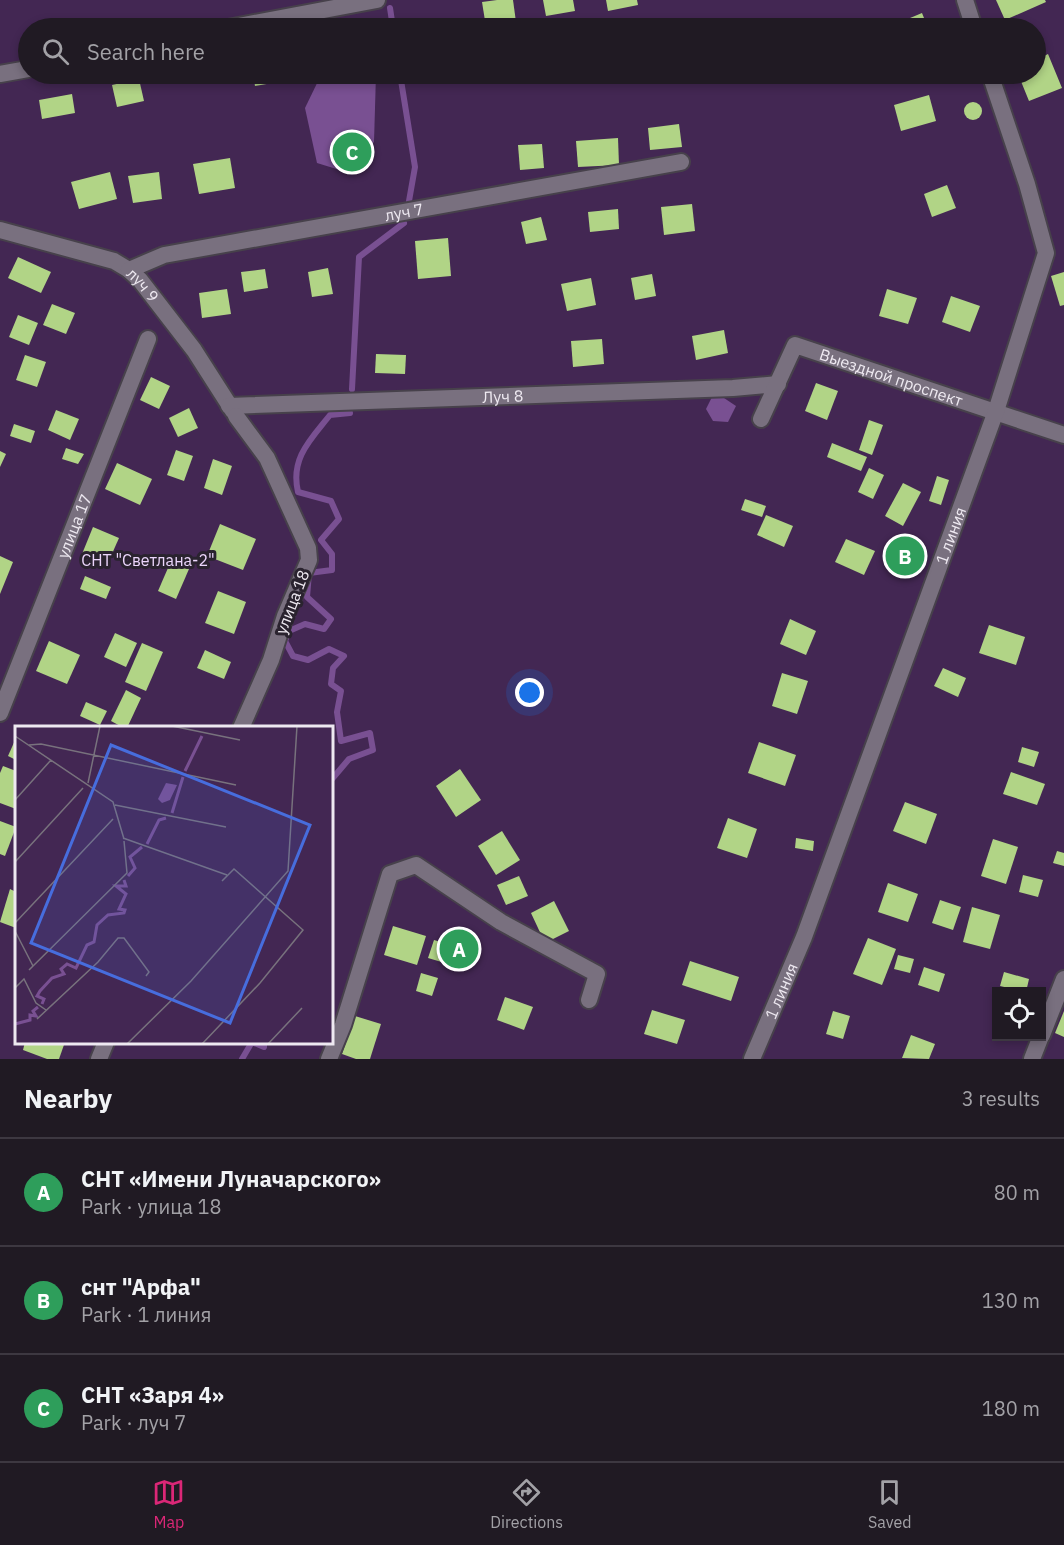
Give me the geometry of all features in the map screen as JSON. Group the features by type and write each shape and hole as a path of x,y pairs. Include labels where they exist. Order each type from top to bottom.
{"street":[{"path":"281,18 377,0"},
{"path":"965,0 971,18"},
{"path":"0,74 18,71"},
{"name":"1 линия","path":"752,1059 804,937 996,411 1046,252 1027,184 993,84"},
{"name":"луч 7","path":"129,270 164,255 681,162"},
{"name":"луч 9","path":"0,230 114,261 129,270 140,280 194,350 233,411"},
{"name":"улица 17","path":"0,713 148,339"},
{"name":"Выездной проспект","path":"761,419 795,345 1064,435"},
{"name":"Луч 8","path":"233,411 778,384"},
{"name":"улица 18","path":"233,411 267,458 308,548 309,560 285,616 268,667 242,726"},
{"path":"329,1059 343,1025 390,874 416,865 501,922 597,974 588,1000"},
{"path":"1046,1024 1064,979"},
{"path":"1032,1059 1039,1041"},
{"path":"99,1059 105,1044"}],"green space":[{"name":"СНТ \"Светлана-2\"","path":"0,0 1064,0 1064,1059 0,1059"}],"shaded area":[{"path":"317,84 376,84 374,142 343,171 317,163 305,108"},
{"path":"712,397 724,398 736,406 728,422 713,421 706,409"}],"building":[{"path":"513,0 515,18 485,18 482,2"},
{"path":"543,0 573,0 575,11 546,16"},
{"path":"606,0 637,0 638,5 608,11"},
{"path":"996,0 1045,0 1046,2 1010,18 1004,18"},
{"path":"922,13 924,18 910,18"},
{"path":"1048,54 1062,88 1029,101 1022,84 1046,84 1046,55"},
{"path":"140,84 144,101 117,107 112,85"},
{"path":"72,94 75,113 42,119 39,100"},
{"path":"929,95 936,121 901,131 894,105"},
{"path":"973,102 979,105 982,111 979,117 973,120 967,117 964,111 967,105"},
{"path":"679,124 682,147 650,150 648,128"},
{"path":"618,138 619,165 578,167 576,141"},
{"path":"542,144 544,168 520,170 518,145"},
{"path":"230,158 235,188 199,194 193,164"},
{"path":"110,172 117,199 79,209 71,182"},
{"path":"159,172 162,199 133,203 128,176"},
{"path":"947,185 956,208 932,217 924,194"},
{"path":"692,204 695,231 664,235 661,207"},
{"path":"618,209 619,229 590,232 588,212"},
{"path":"541,217 547,240 526,244 521,222"},
{"path":"448,238 451,276 418,279 415,241"},
{"path":"18,257 51,272 41,293 8,278"},
{"path":"328,268 333,294 312,297 308,272"},
{"path":"265,269 268,288 244,292 241,272"},
{"path":"1064,272 1064,305 1060,306 1051,276"},
{"path":"652,274 656,296 635,300 631,278"},
{"path":"591,278 596,305 567,311 561,284"},
{"path":"227,289 231,314 202,318 199,293"},
{"path":"887,289 917,298 908,324 879,316"},
{"path":"951,296 980,306 970,332 942,322"},
{"path":"52,304 75,313 66,334 43,325"},
{"path":"18,315 38,323 29,345 9,337"},
{"path":"724,330 728,353 696,360 692,336"},
{"path":"602,339 604,364 573,367 571,341"},
{"path":"376,354 406,355 405,374 375,373"},
{"path":"25,355 46,362 37,387 16,380"},
{"path":"151,377 170,386 159,409 140,400"},
{"path":"816,383 838,391 827,420 805,411"},
{"path":"189,408 198,428 178,437 169,418"},
{"path":"56,410 79,419 70,440 48,430"},
{"path":"869,420 883,425 872,455 859,450"},
{"path":"14,424 35,431 31,443 10,436"},
{"path":"832,443 867,457 861,471 827,457"},
{"path":"66,448 84,454 78,464 62,459"},
{"path":"176,450 193,456 184,481 167,475"},
{"path":"0,451 6,454 0,467"},
{"path":"213,459 232,466 222,495 204,488"},
{"path":"117,463 152,479 140,505 105,489"},
{"path":"869,468 884,475 873,499 858,492"},
{"path":"937,476 949,480 941,505 929,501"},
{"path":"903,483 921,492 903,526 885,516"},
{"path":"745,499 766,506 762,517 741,510"},
{"path":"766,515 793,526 784,547 757,535"},
{"path":"220,524 256,539 243,570 207,556"},
{"path":"93,527 119,538 107,565 82,554"},
{"path":"846,539 875,551 864,575 835,562"},
{"path":"0,556 13,562 0,594"},
{"path":"171,561 189,569 176,599 158,591"},
{"path":"85,576 111,587 106,599 80,589"},
{"path":"218,591 246,602 234,634 205,623"},
{"path":"790,619 816,631 806,655 780,644"},
{"path":"989,625 1025,637 1016,665 979,653"},
{"path":"115,633 137,643 126,667 104,657"},
{"path":"49,641 80,655 67,684 36,671"},
{"path":"142,643 163,652 146,691 125,682"},
{"path":"205,650 231,662 224,679 197,668"},
{"path":"943,668 966,678 958,697 934,686"},
{"path":"782,673 808,681 797,714 772,706"},
{"path":"126,690 141,698 128,726 120,726 111,721"},
{"path":"86,702 107,711 100,725 80,716"},
{"path":"15,740 15,760 8,756"},
{"path":"759,742 796,755 785,786 748,773"},
{"path":"1022,747 1039,752 1034,767 1018,762"},
{"path":"3,766 15,771 15,809 0,803 0,773"},
{"path":"460,769 481,800 456,817 436,786"},
{"path":"1011,772 1045,784 1037,805 1003,794"},
{"path":"905,802 937,814 926,844 893,831"},
{"path":"728,818 757,829 747,858 717,848"},
{"path":"0,821 15,827 15,830 5,856 0,854"},
{"path":"502,831 520,860 496,875 478,846"},
{"path":"796,838 814,841 813,851 795,848"},
{"path":"993,839 1018,847 1006,884 981,876"},
{"path":"1057,851 1064,853 1064,866 1053,863"},
{"path":"1023,875 1043,880 1038,897 1019,892"},
{"path":"519,876 528,896 506,905 497,885"},
{"path":"888,883 918,894 908,922 878,912"},
{"path":"10,889 15,892 15,928 0,922"},
{"path":"940,900 961,907 953,930 932,923"},
{"path":"554,901 569,931 545,943 531,913"},
{"path":"972,907 1000,915 990,949 963,942"},
{"path":"393,926 426,936 417,965 384,955"},
{"path":"868,938 896,949 882,985 853,974"},
{"path":"434,940 461,948 455,966 428,958"},
{"path":"898,955 914,959 910,973 894,969"},
{"path":"690,961 739,977 731,1001 682,985"},
{"path":"924,967 945,974 939,992 918,985"},
{"path":"1004,972 1029,979 1027,987 1000,986"},
{"path":"421,973 438,978 432,996 416,991"},
{"path":"505,997 533,1007 524,1030 497,1020"},
{"path":"652,1010 685,1020 677,1044 644,1034"},
{"path":"833,1011 850,1016 843,1039 826,1034"},
{"path":"1064,1011 1064,1037 1055,1033"},
{"path":"355,1016 381,1024 370,1059 356,1059 342,1054"},
{"path":"911,1035 935,1044 929,1059 902,1058"},
{"path":"24,1044 64,1044 59,1059 47,1059 23,1050"}],"waterway":[{"path":"390,8 392,18"},
{"path":"402,84 415,167 409,201"},
{"path":"352,389 359,257 404,223"},
{"path":"333,778 349,759 373,750 370,733 341,741 337,712 341,691 331,684 333,668 344,656 329,649 308,660 293,656 285,641 289,631 305,624 324,629 331,619 307,597 309,573 332,570 332,554 321,540 339,519 331,501 298,492 297,469 309,441 330,415 350,413"},
{"path":"242,1059 251,1044"},
{"path":"257,1044 264,1047 264,1044"}],"place":[{"name":"СНТ «Заря 4»","path":"352,152"},
{"name":"снт \"Арфа\"","path":"905,556"},
{"name":"СНТ «Имени Луначарского»","path":"459,949"}]}
